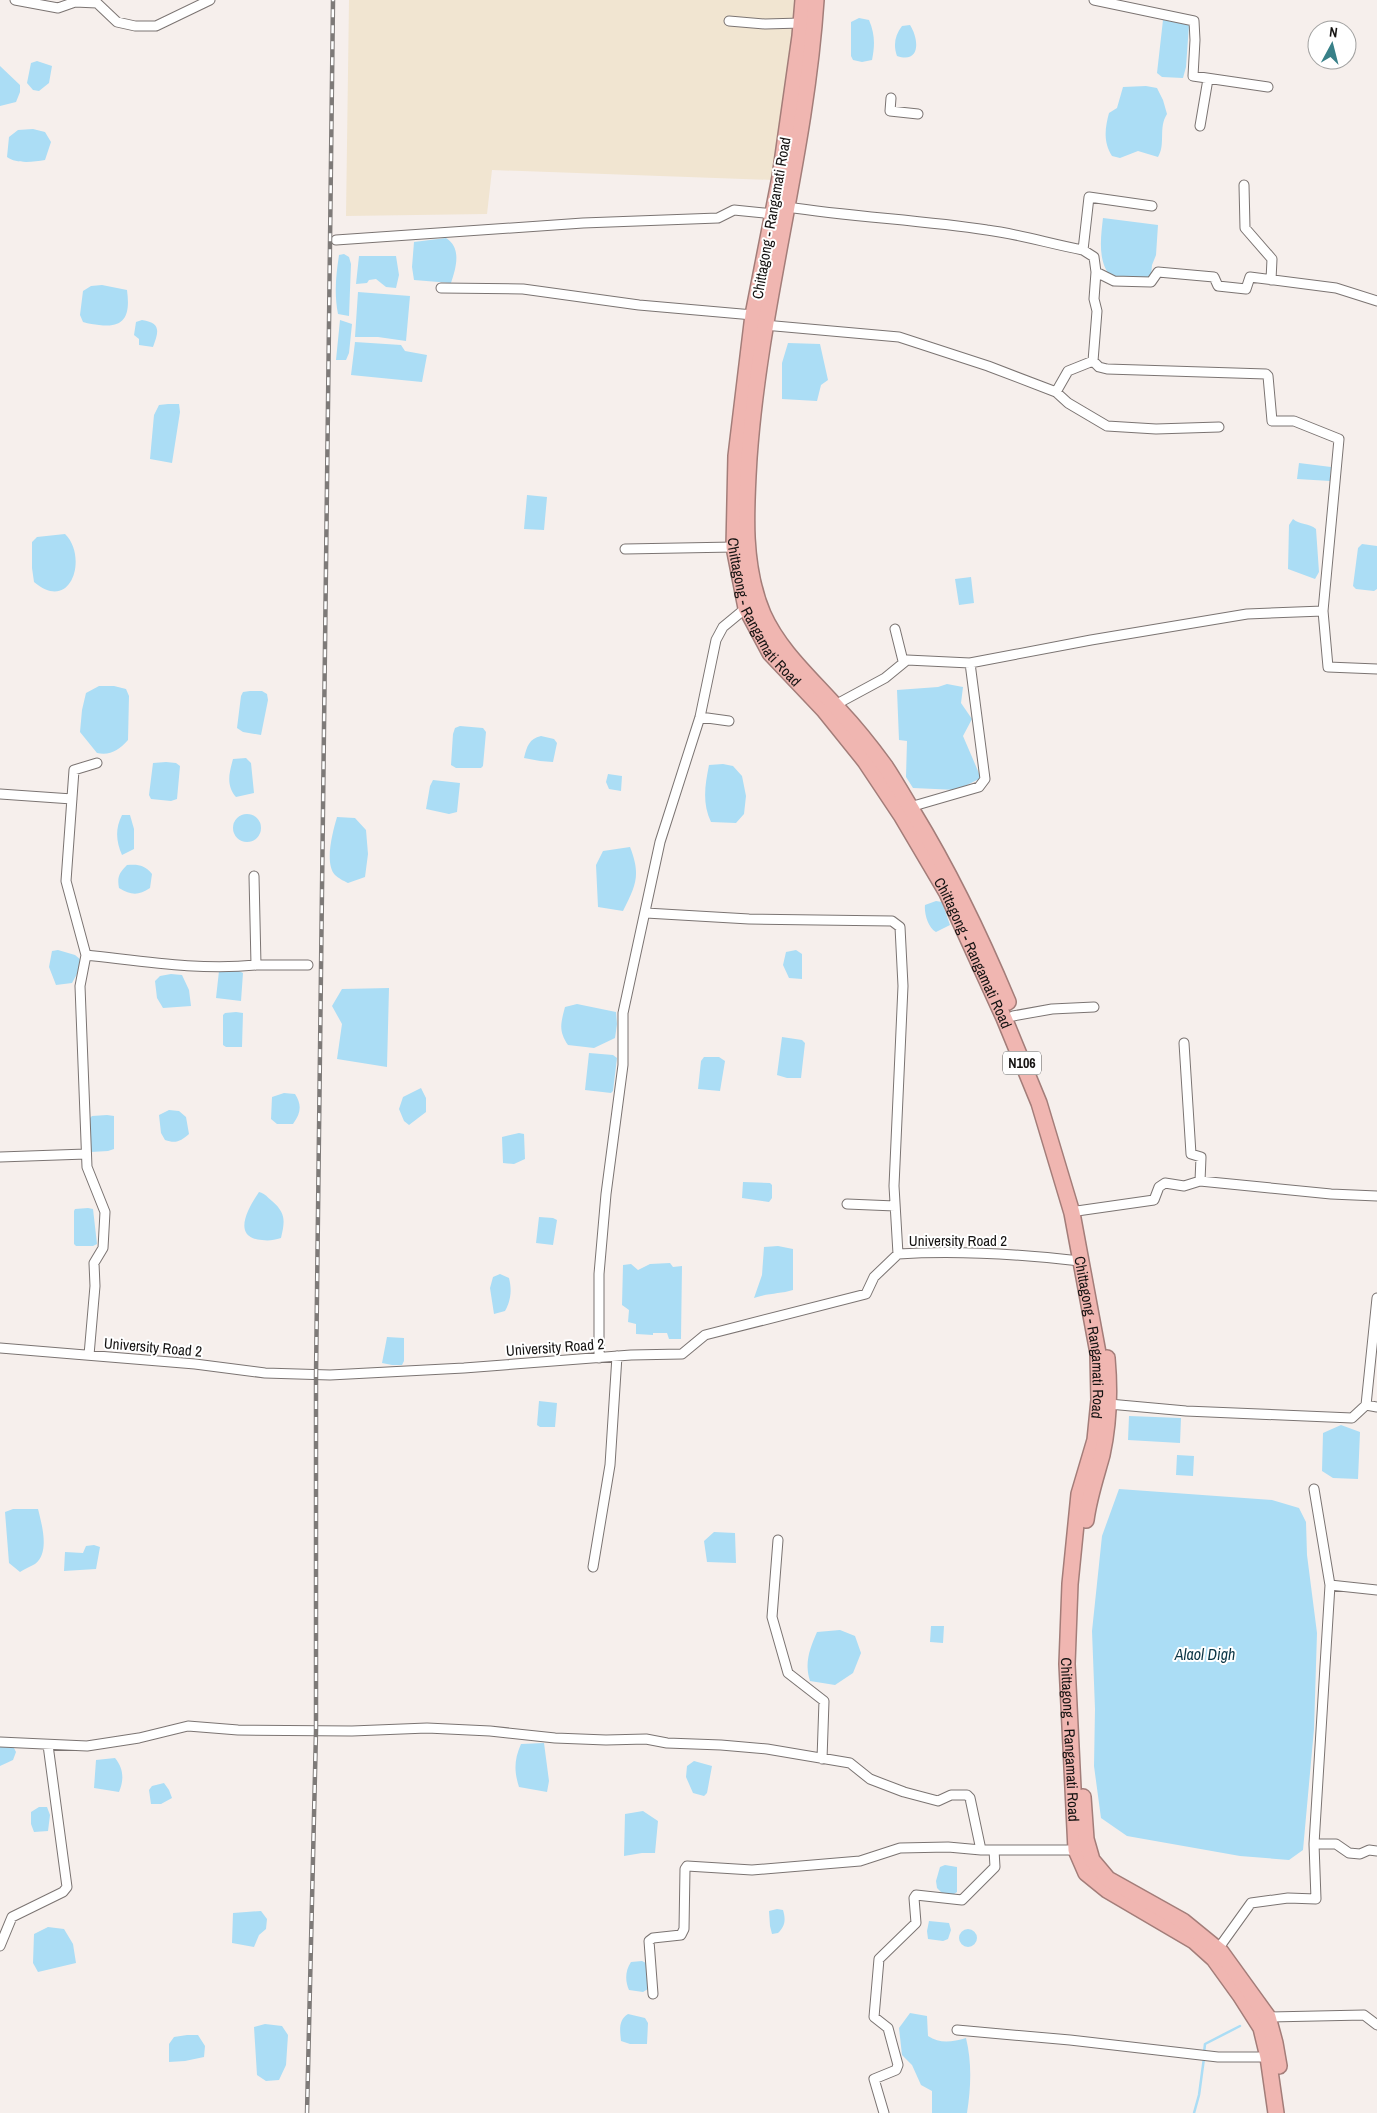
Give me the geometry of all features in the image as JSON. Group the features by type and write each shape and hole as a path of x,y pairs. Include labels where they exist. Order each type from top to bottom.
{"highway":[{"name":"Chittagong - Rangamati Road","path":"803,0 785,143 773,214 759,320 736,456 734,546 746,608 770,653 824,710 865,761 901,815 947,893 1004,1018 1039,1103 1072,1213 1098,1353 1099,1400 1094,1440 1079,1494 1070,1584 1067,1664 1076,1850 1086,1873 1107,1890 1194,1941 1214,1959 1261,2028 1268,2057 1276,2113"},
{"name":"Chittagong - Rangamati Road","path":"816,0 812,41 786,207 759,320 747,492 748,546 751,569 762,611 774,635 835,705 886,768 963,898 1055,1119 1065,1154 1107,1348 1109,1404 1102,1455 1091,1488 1077,1604 1076,1678 1082,1793 1089,1854 1108,1878 1184,1921 1218,1949 1233,1967 1268,2018 1275,2043 1286,2113"}],"street":[{"path":"15,0 58,8 75,2 97,3 117,22 135,26 156,26 210,0"},
{"path":"1094,0 1194,21 1193,76 1268,86"},
{"path":"729,21 765,24 801,23"},
{"path":"1200,126 1208,79"},
{"path":"891,98 890,111 918,114"},
{"path":"1244,184 1245,228 1272,259 1271,280"},
{"path":"1084,250 1089,198 1152,206"},
{"path":"786,207 989,230 1084,250 1094,257 1096,272 1094,299 1097,311 1093,360 1099,367 1107,369 1266,374 1268,376 1272,421 1294,421 1339,439 1323,611 1328,666 1377,668"},
{"path":"336,240 583,223 718,218 734,210 773,214"},
{"path":"1096,272 1114,281 1151,282 1158,272 1214,276 1218,286 1246,289 1250,277 1336,288 1377,301"},
{"path":"440,288 523,289 900,337 988,366 1056,392 1068,403 1107,426 1156,429 1220,427"},
{"path":"1056,392 1068,371 1093,360"},
{"path":"624,549 734,546"},
{"path":"598,1358 599,1274 606,1194 623,1065 623,1013 660,842 700,717 716,640 723,627 746,608"},
{"path":"835,705 885,678 903,661 910,659 970,663 1091,640 1247,614 1323,611"},
{"path":"894,629 903,661"},
{"path":"910,807 979,787 985,779 970,663"},
{"path":"700,717 729,721"},
{"path":"89,1355 95,1286 94,1263 103,1248 105,1212 87,1167 80,986 86,955 66,880 74,770 97,763"},
{"path":"0,794 72,799"},
{"path":"254,876 256,965"},
{"path":"646,913 750,919 892,922 900,927 903,986 896,1108 894,1186 898,1254"},
{"path":"86,955 234,968 256,965 308,965"},
{"path":"1013,1016 1052,1009 1094,1007"},
{"path":"1184,1043 1191,1154 1201,1157 1200,1181"},
{"path":"0,1157 86,1154"},
{"path":"1077,1211 1154,1200 1159,1187 1165,1183 1184,1186 1200,1181 1331,1194 1377,1196"},
{"path":"847,1204 895,1206"},
{"name":"University Road 2","path":"0,1348 195,1364 265,1373 316,1375 464,1368 617,1356 682,1354 705,1334 866,1294 874,1277 898,1254 937,1251 1013,1254 1080,1261"},
{"path":"1109,1404 1186,1411 1352,1418 1366,1405 1377,1298"},
{"path":"593,1567 610,1465 617,1356"},
{"path":"1366,1405 1377,1407"},
{"path":"1218,1949 1251,1903 1288,1898 1316,1899 1314,1844 1330,1585 1314,1489"},
{"path":"778,1540 772,1617 788,1674 824,1701 822,1759"},
{"path":"1330,1585 1377,1590"},
{"path":"0,1742 87,1746 139,1738 188,1726 247,1730 352,1731 427,1728 490,1731 555,1738 606,1740 646,1738 667,1743 767,1749 850,1763 870,1779 904,1792 938,1801 951,1795 967,1795 970,1798 981,1850"},
{"path":"0,1946 12,1917 63,1892 67,1887 48,1745"},
{"path":"1314,1844 1336,1844 1349,1853 1360,1854 1369,1850 1377,1852"},
{"path":"653,1994 649,1941 653,1938 681,1935 684,1929 684,1869 687,1866 752,1870 860,1861 900,1848 948,1847 981,1850 1076,1850"},
{"path":"884,2113 874,2079 896,2070 898,2065 888,2028 874,2017 879,1959 916,1923 916,1895 962,1900 995,1867 994,1850"},
{"path":"1268,2018 1364,2015 1377,2025"},
{"path":"957,2030 1070,2040 1218,2057 1268,2057"}],"shaded area":[{"path":"349,0 797,0 774,180 492,170 487,214 346,216"}],"water":[{"path":"859,18 869,20 874,40 872,60 862,62 853,60 851,56 851,22"},
{"path":"1163,20 1189,25 1186,67 1183,78 1162,77 1157,73"},
{"path":"910,25 915,37 916,49 914,53 905,58 897,56 895,40 902,26"},
{"path":"37,61 52,66 49,83 39,91 33,90 27,83 31,63"},
{"path":"0,66 20,85 20,92 16,102 0,106"},
{"path":"1146,86 1157,88 1167,114 1164,119 1162,147 1158,157 1138,151 1120,158 1112,156 1107,145 1106,135 1109,113 1117,108 1123,87"},
{"path":"33,129 45,132 51,142 45,160 20,162 7,157 9,137 18,130"},
{"path":"1103,218 1158,225 1156,255 1152,265 1151,276 1144,280 1111,277 1102,256"},
{"path":"446,238 451,242 456,253 455,271 451,283 414,280 412,267 414,242"},
{"path":"344,254 349,257 351,264 349,316 338,314 336,299 339,255"},
{"path":"359,256 396,256 399,275 396,288 386,287 376,279 369,280 367,283 356,284"},
{"path":"102,285 127,290 128,306 125,318 121,322 108,326 85,323 80,315 83,291 91,286"},
{"path":"358,292 410,296 406,341 378,337 355,337"},
{"path":"142,320 153,323 157,329 153,347 139,345 139,339 134,335 136,322"},
{"path":"340,320 352,324 349,353 346,360 336,360"},
{"path":"355,342 401,345 405,351 427,355 422,382 351,375"},
{"path":"788,343 820,344 828,380 821,385 817,401 782,399 782,363"},
{"path":"179,404 180,412 172,463 150,459 154,415 159,405"},
{"path":"1299,463 1331,467 1330,481 1297,479"},
{"path":"527,495 547,497 544,530 524,529"},
{"path":"1293,519 1316,529 1319,572 1315,579 1288,569 1289,525"},
{"path":"65,534 72,544 75,555 75,567 72,578 67,587 58,591 47,590 34,582 32,542 37,537"},
{"path":"1362,544 1377,546 1377,589 1374,591 1356,589 1353,586 1358,548"},
{"path":"971,577 974,603 959,605 955,579"},
{"path":"947,684 963,687 961,703 972,719 963,736 981,778 957,790 913,788 906,777 907,741 899,740 897,690 938,687"},
{"path":"99,686 114,686 126,689 129,696 128,740 118,749 106,754 97,753 80,732 86,693"},
{"path":"262,691 267,694 268,700 261,735 243,732 237,728 241,696 243,692"},
{"path":"460,726 483,728 486,732 483,766 481,768 456,768 451,765 453,734 455,728"},
{"path":"541,736 554,739 557,743 553,762 524,758 529,744"},
{"path":"246,758 251,763 254,793 236,797 230,784 233,759"},
{"path":"153,763 176,763 180,766 177,799 171,801 151,799 149,795"},
{"path":"723,764 733,766 742,776 746,796 744,814 736,823 711,822 706,808 709,765"},
{"path":"608,774 622,776 621,791 609,789 606,782"},
{"path":"433,780 460,783 457,812 449,814 426,809 430,786"},
{"path":"247,814 257,818 261,828 257,838 247,842 237,838 233,828 237,818"},
{"path":"122,815 130,815 134,829 134,849 122,855 117,835"},
{"path":"337,817 355,818 366,830 368,854 365,877 348,883 335,875 330,863 330,847"},
{"path":"630,847 635,865 636,880 623,911 598,907 596,865 603,851"},
{"path":"127,865 141,866 152,874 150,888 134,894 119,888 119,875"},
{"path":"936,901 942,902 950,925 936,932 929,924 925,905"},
{"path":"58,950 75,955 81,960 72,983 56,985 49,967 52,951"},
{"path":"796,950 802,954 802,979 789,978 783,965 786,952"},
{"path":"237,970 243,973 241,1001 216,998 219,971"},
{"path":"182,975 189,990 191,1006 163,1008 157,998 155,981 160,976"},
{"path":"389,988 387,1067 337,1059 342,1024 332,1006 342,989"},
{"path":"577,1004 616,1012 615,1038 594,1048 568,1045 562,1031 562,1018 565,1007"},
{"path":"236,1012 243,1013 242,1047 226,1047 223,1045 223,1015"},
{"path":"782,1037 802,1040 805,1043 801,1078 787,1078 777,1075"},
{"path":"589,1053 613,1055 617,1058 613,1091 611,1093 585,1090"},
{"path":"704,1057 719,1057 725,1061 720,1091 698,1089 701,1061"},
{"path":"421,1088 426,1098 426,1112 409,1125 404,1121 399,1109 403,1097"},
{"path":"284,1093 295,1094 300,1105 298,1116 293,1124 277,1124 271,1119 272,1097"},
{"path":"169,1110 179,1111 186,1117 189,1134 178,1141 165,1140 161,1133 159,1115"},
{"path":"92,1116 114,1116 114,1149 91,1152 89,1119"},
{"path":"519,1133 524,1134 525,1159 514,1164 503,1163 502,1137"},
{"path":"743,1182 770,1183 772,1185 772,1198 769,1202 742,1198"},
{"path":"259,1192 277,1205 282,1213 284,1222 281,1238 262,1240 247,1234 245,1221 247,1214"},
{"path":"75,1209 93,1209 97,1244 93,1246 76,1246 74,1244 74,1211"},
{"path":"539,1217 557,1220 553,1245 536,1243"},
{"path":"778,1246 793,1249 793,1290 754,1298 762,1275 764,1247"},
{"path":"670,1263 673,1267 682,1266 681,1339 669,1339 667,1333 653,1333 653,1335 636,1334 636,1324 628,1322 629,1310 622,1305 623,1265 631,1264 638,1270 650,1264"},
{"path":"500,1274 509,1278 509,1303 505,1311 494,1314 490,1288 493,1277"},
{"path":"387,1337 404,1338 404,1361 402,1365 382,1363"},
{"path":"539,1401 557,1403 555,1427 540,1427 537,1425"},
{"path":"1129,1416 1181,1418 1180,1443 1128,1440"},
{"path":"1341,1425 1360,1432 1358,1479 1333,1478 1322,1471 1323,1433"},
{"path":"1177,1455 1194,1456 1193,1476 1176,1475"},
{"name":"Alaol Digh","path":"1119,1489 1272,1500 1299,1508 1306,1522 1307,1555 1317,1633 1314,1729 1303,1850 1289,1860 1240,1856 1127,1836 1101,1818 1094,1766 1095,1709 1092,1631 1102,1536"},
{"path":"13,1509 38,1509 44,1538 40,1559 20,1572 9,1563 5,1512"},
{"path":"714,1532 735,1533 736,1563 707,1562 704,1541"},
{"path":"94,1545 100,1547 96,1569 64,1571 65,1552 83,1553 86,1546"},
{"path":"931,1626 944,1626 943,1643 930,1642"},
{"path":"840,1630 855,1636 861,1653 853,1673 835,1685 810,1681 808,1662 810,1650 817,1632"},
{"path":"544,1743 549,1781 547,1792 519,1787 516,1766 521,1744"},
{"path":"0,1744 13,1746 16,1752 13,1760 0,1766"},
{"path":"115,1758 120,1766 122,1775 119,1792 94,1788 96,1760"},
{"path":"694,1761 712,1766 707,1793 704,1796 693,1793 686,1777 687,1766"},
{"path":"164,1783 172,1798 161,1804 151,1804 149,1790 152,1786"},
{"path":"39,1807 47,1807 50,1815 48,1831 34,1832 31,1824 31,1812"},
{"path":"643,1811 658,1821 655,1853 624,1856 625,1814"},
{"path":"945,1865 957,1867 957,1892 954,1894 943,1894 937,1888 936,1881 940,1867"},
{"path":"783,1910 784,1923 778,1933 772,1934 769,1911"},
{"path":"261,1911 267,1919 266,1929 259,1935 254,1947 232,1943 233,1913"},
{"path":"929,1921 949,1923 951,1930 948,1939 943,1941 928,1939"},
{"path":"48,1927 64,1929 73,1944 76,1963 38,1972 33,1963 34,1934"},
{"path":"964,1929 972,1929 977,1934 975,1945 964,1947 959,1942 959,1934"},
{"path":"642,1961 646,1963 648,1989 643,1992 629,1990 626,1976 629,1965 631,1962"},
{"path":"910,2013 927,2016 928,2036 933,2039 946,2042 966,2038 970,2075 967,2113 932,2113 932,2091 921,2085 912,2065 902,2055 899,2028"},
{"path":"628,2014 645,2018 648,2023 647,2044 630,2044 621,2041 621,2023"},
{"path":"265,2024 282,2026 288,2035 286,2065 279,2080 266,2081 257,2075 254,2027"},
{"path":"198,2035 205,2046 204,2057 169,2062 169,2044 174,2037"}],"waterway":[{"path":"1204,2053 1205,2044 1240,2026"},
{"path":"1194,2113 1199,2095 1204,2058"}],"railway":[{"path":"307,2113 316,1731 316,1375 333,0"}]}
